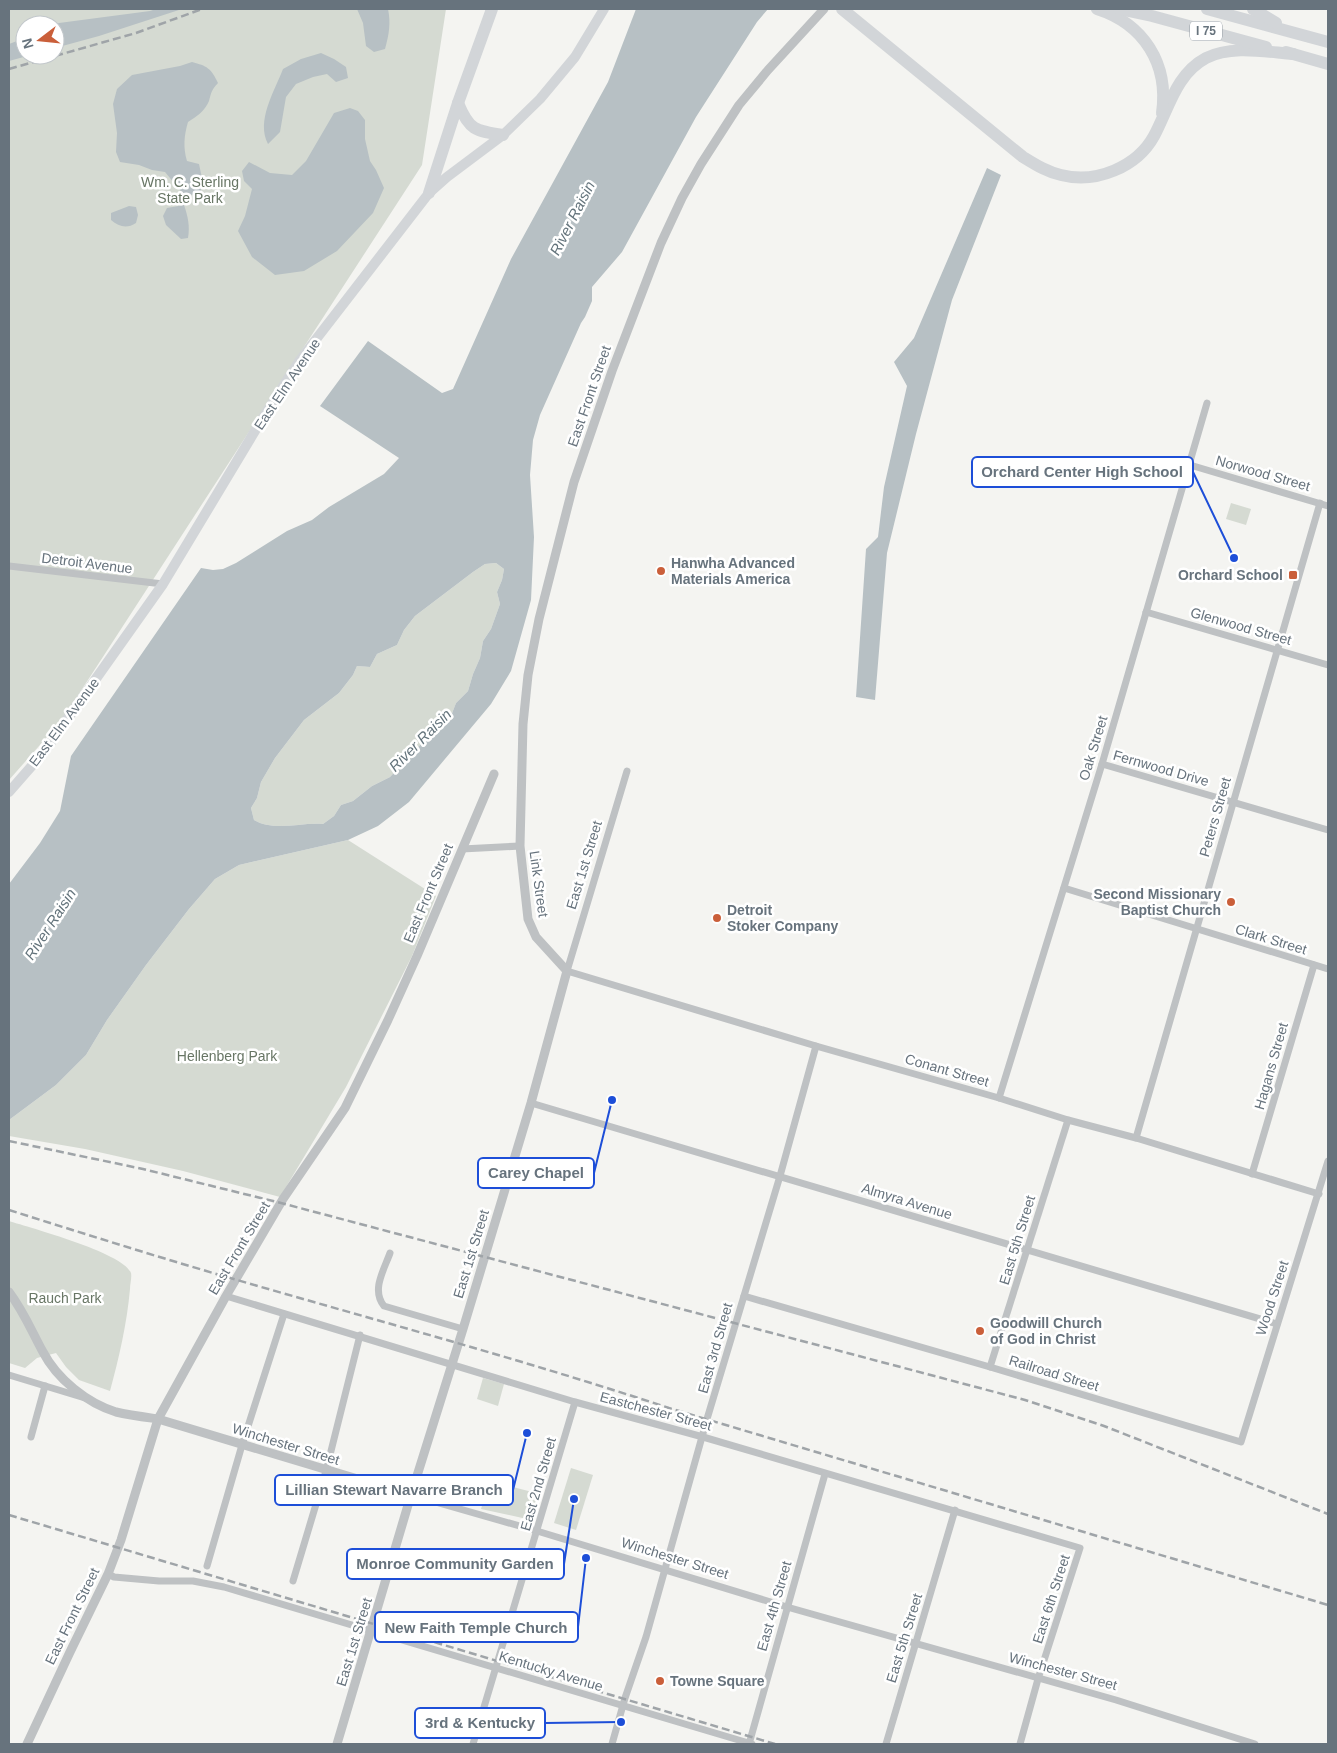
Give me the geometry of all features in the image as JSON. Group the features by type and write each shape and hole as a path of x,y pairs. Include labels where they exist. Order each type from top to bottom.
{"highway":[{"path":"429,194 458,103 492,9"},
{"path":"842,9 1024,158 1044,170 1063,176 1082,177 1103,174 1124,166 1140,154 1153,138 1178,84 1186,74 1206,58 1225,51 1293,54"},
{"path":"1097,9 1129,24 1144,38 1155,56 1162,83 1163,104 1161,121"},
{"name":"I 75","path":"1119,9 1152,16 1328,64"},
{"name":"I 75","path":"1207,9 1328,42"},
{"path":"1253,9 1289,30"},
{"path":"458,103 467,122 472,126 485,132 503,135"}],"main road":[{"name":"East Elm Avenue","path":"9,792 44,752 163,584 300,360 429,194 447,177 503,135 540,98 575,57 604,9"}],"street":[{"name":"East Front Street","path":"520,846 523,724 528,675 539,619 574,482 602,399 661,243 682,198 701,164 739,105 824,9"},
{"name":"Oak Street","path":"999,1098 1102,764 1207,403"},
{"name":"Norwood Street","path":"1190,465 1328,506"},
{"name":"Peters Street","path":"1136,1138 1320,503"},
{"name":"Detroit Avenue","path":"9,566 163,584"},
{"name":"Glenwood Street","path":"1146,612 1328,665"},
{"name":"Fernwood Drive","path":"1102,764 1328,830"},
{"name":"East 1st Street","path":"337,1744 411,1495 453,1365 627,771"},
{"name":"East Front Street","path":"27,1744 108,1574 121,1540 158,1419 226,1296 284,1199 345,1108 388,1020 494,774"},
{"name":"Link Street","path":"462,849 520,846 528,919 536,937 568,971"},
{"name":"Clark Street","path":"1064,888 1328,969"},
{"name":"Hagans Street","path":"1252,1174 1314,965"},
{"name":"Conant Street","path":"568,971 816,1046 1136,1138 1319,1194"},
{"name":"East 3rd Street","path":"612,1744 646,1637 816,1046"},
{"name":"Almyra Avenue","path":"531,1103 1277,1324"},
{"name":"East 5th Street","path":"990,1367 1068,1120"},
{"name":"Wood Street","path":"1241,1442 1328,1161"},
{"path":"390,1253 377,1290 380,1301 384,1306 463,1329"},
{"name":"Winchester Street","path":"9,1292 22,1309 44,1354 60,1377 87,1399"},
{"name":"Eastchester Street","path":"226,1296 360,1335 575,1402 703,1436 825,1474 955,1510 1080,1548"},
{"name":"Railroad Street","path":"744,1296 1241,1442"},
{"path":"207,1566 242,1445 284,1314"},
{"path":"294,1581 326,1471 360,1335"},
{"name":"Winchester Street","path":"9,1375 87,1399 115,1411 158,1419 326,1471 537,1531 787,1607 1116,1700 1254,1744"},
{"path":"30,1437 45,1386"},
{"name":"East 2nd Street","path":"473,1744 575,1402"},
{"name":"East 4th Street","path":"750,1744 825,1474"},
{"name":"East 5th Street","path":"886,1744 955,1510"},
{"name":"East 6th Street","path":"1020,1744 1038,1679 1080,1548"},
{"name":"Kentucky Avenue","path":"108,1574 159,1581 193,1581 216,1585 750,1744"}],"green space":[{"name":"Wm. C. Sterling State Park","path":"9,9 446,9 422,165 62,720 9,780"},
{"path":"1231,503 1251,509 1246,525 1226,519"},
{"path":"496,563 504,569 497,592 500,604 491,629 483,641 480,658 468,691 456,703 451,716 429,730 420,745 390,777 372,786 353,801 341,805 334,816 323,824 279,826 262,824 254,820 251,808 257,798 261,782 275,758 304,720 339,693 353,675 357,666 370,667 377,654 397,645 404,630 415,616 485,564"},
{"name":"Hellenberg Park","path":"348,840 436,896 412,956 346,1087 280,1197 183,1171 85,1149 9,1136 9,1120 56,1085 86,1055 107,1020 146,965 189,909 215,879 239,865"},
{"name":"Rauch Park","path":"9,1221 76,1242 112,1257 125,1265 131,1273 125,1328 110,1391 79,1380 56,1353 37,1358 25,1368 9,1363"},
{"path":"483,1378 504,1384 498,1406 477,1399"},
{"path":"571,1468 593,1475 576,1530 554,1523"},
{"path":"490,1481 540,1494 533,1518 527,1519 481,1509"}],"water":[{"path":"156,9 182,9 65,45 65,22"},
{"path":"357,9 388,9 389,29 385,49 374,52 366,46 363,23"},
{"name":"River Raisin","path":"636,9 768,9 757,22 696,117 622,252 592,287 592,301 540,415 533,440 530,475 534,537 531,600 511,671 491,704 409,802 378,826 348,840 239,865 215,879 189,909 146,965 107,1020 86,1055 56,1085 9,1120 9,884 40,843 60,811 71,756 201,568 223,569 236,563 287,531 312,520 329,507 384,474 399,458 320,406 368,341 442,393 453,389 511,259 608,82","holes":["496,563 504,569 497,592 500,604 491,629 483,641 480,658 468,691 456,703 451,716 429,730 420,745 390,777 372,786 353,801 341,805 334,816 323,824 279,826 262,824 254,820 251,808 257,798 261,782 275,758 304,720 339,693 353,675 357,666 370,667 377,654 397,645 404,630 415,616 485,564"]},
{"path":"15,42 15,59 9,61 9,44"},
{"path":"321,53 346,67 348,78 336,82 327,74 296,84 286,97 280,132 268,144 264,126 265,116 283,69 301,59"},
{"path":"192,62 208,68 218,83 213,89 205,108 188,122 184,142 187,161 199,164 203,183 200,193 185,196 165,172 120,162 116,152 117,133 113,104 117,89 132,75"},
{"path":"350,108 358,111 365,120 365,139 370,161 384,188 373,213 337,251 304,271 275,275 252,257 238,231 245,216 252,189 244,181 242,171 249,162 270,173 292,175 306,161 334,113"},
{"path":"987,168 1001,175 952,300 916,434 887,553 875,700 856,697 866,549 878,537 884,487 907,386 894,362 914,338"},
{"path":"184,205 189,234 188,238 181,239 166,225 163,216 167,208"},
{"path":"129,206 136,207 138,215 136,223 123,226 111,220 111,213"}],"railway":[{"path":"9,69 136,33 202,9"},
{"path":"9,1141 143,1169 281,1203 1025,1400 1104,1426 1328,1514"},
{"path":"9,1210 180,1263 508,1358 1328,1605"},
{"path":"9,1515 775,1744"}],"place":[{"name":"Orchard Center High School","path":"1234,558"},
{"name":"Hanwha Advanced Materials America","path":"661,571"},
{"name":"Orchard School","path":"1293,575"},
{"name":"Second Missionary Baptist Church","path":"1231,902"},
{"name":"Detroit Stoker Company","path":"717,918"},
{"name":"Carey Chapel","path":"612,1100"},
{"name":"Goodwill Church of God in Christ","path":"980,1331"},
{"name":"Lillian Stewart Navarre Branch","path":"527,1433"},
{"name":"Monroe Community Garden","path":"574,1499"},
{"name":"New Faith Temple Church","path":"586,1558"},
{"name":"Towne Square","path":"660,1681"},
{"name":"3rd & Kentucky","path":"621,1722"}]}
